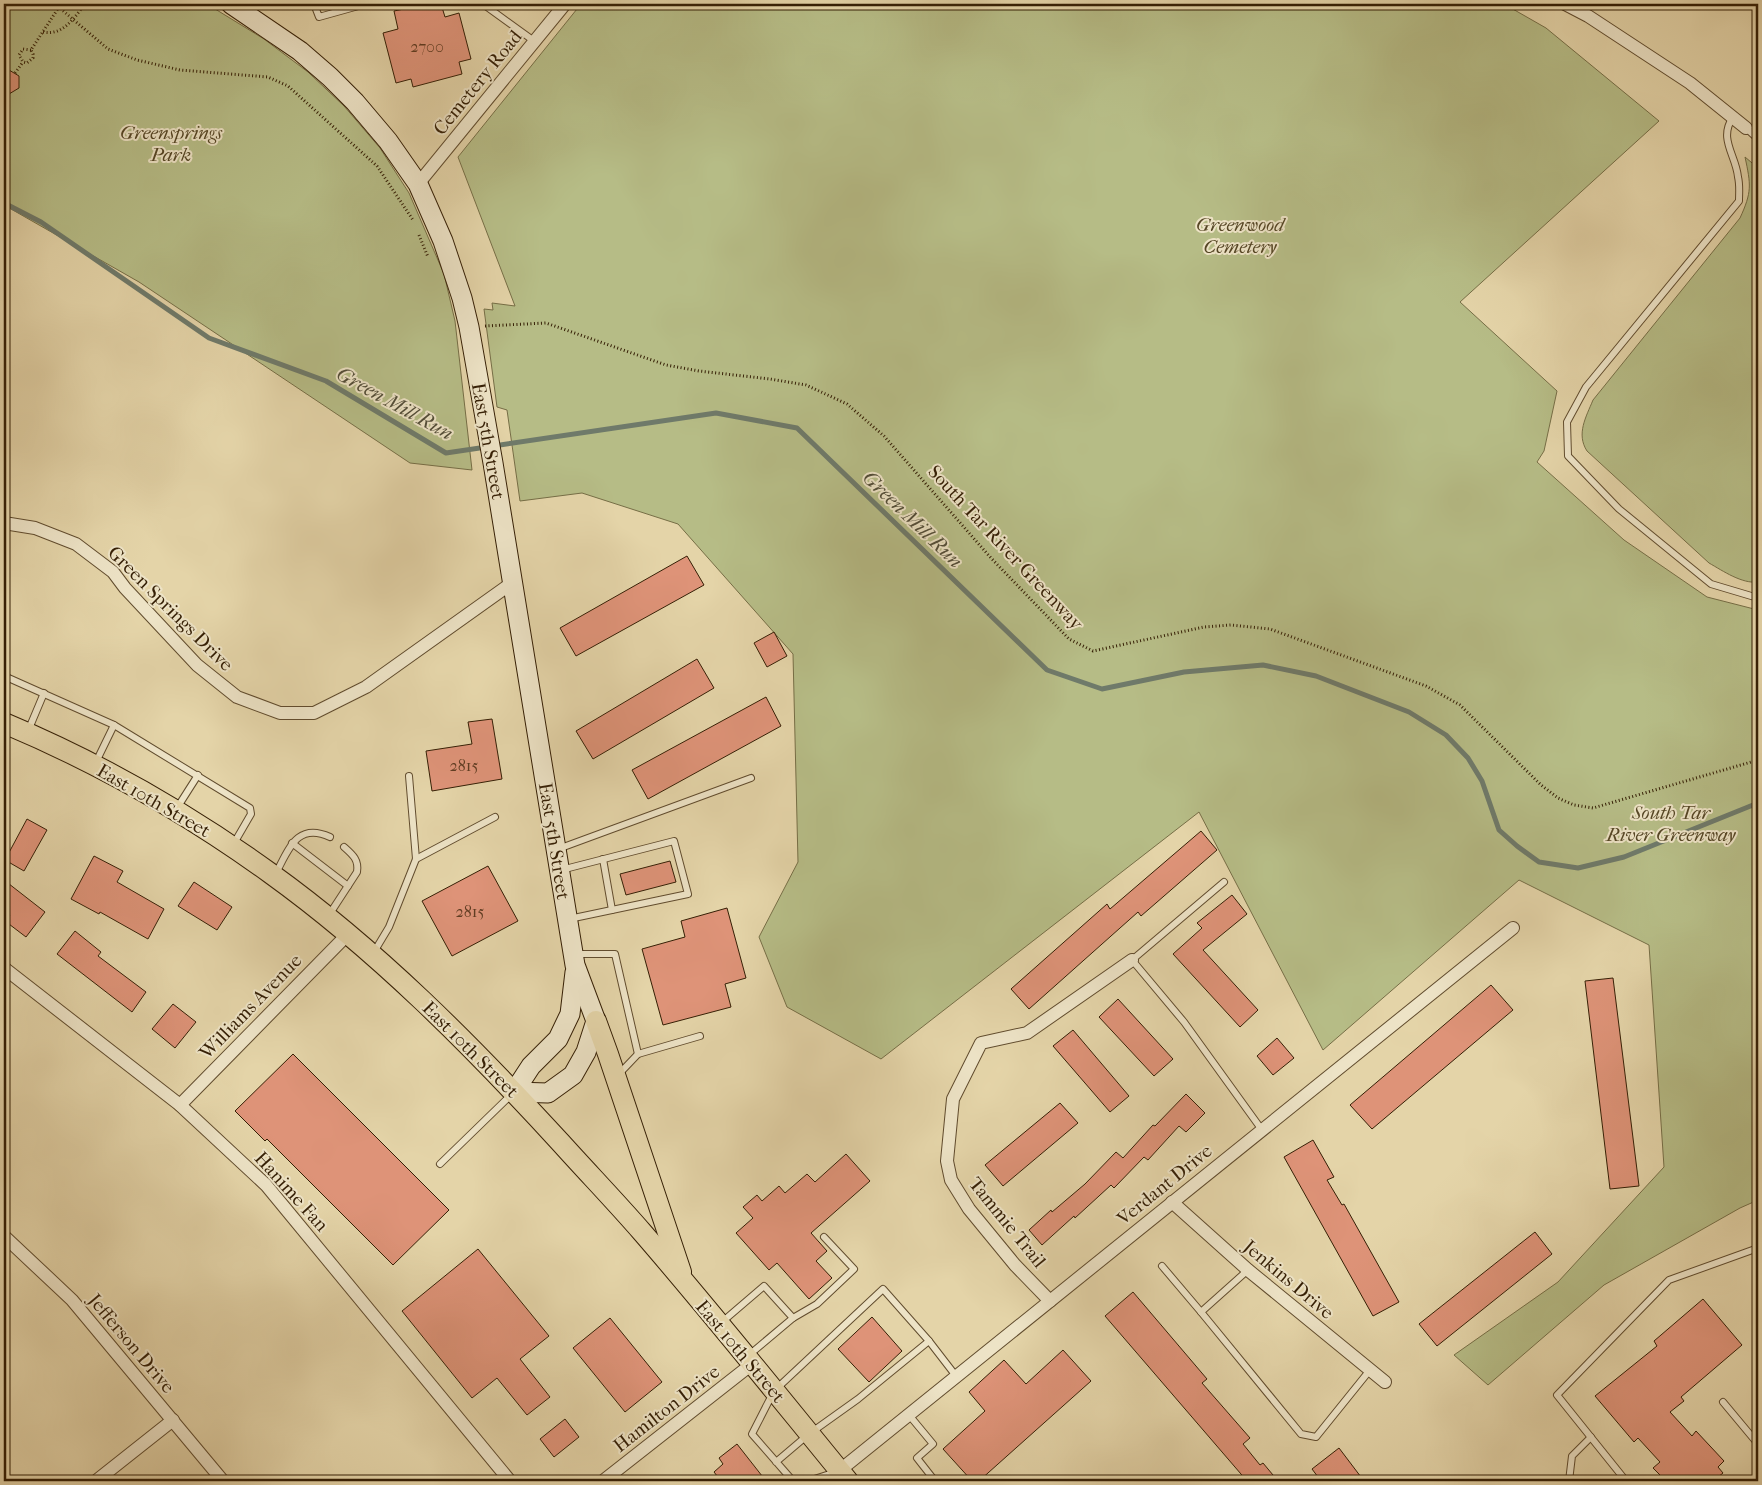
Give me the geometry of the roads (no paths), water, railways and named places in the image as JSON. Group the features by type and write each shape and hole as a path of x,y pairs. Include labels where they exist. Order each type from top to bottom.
{"main road":[{"name":"East 5th Street","path":"231,4 292,46 330,77 354,102 388,141 418,184 443,241 462,298 469,327 574,960 596,1021"},
{"name":"East 10th Street","path":"4,723 94,765 176,811 274,876 372,955 438,1015 514,1092 642,1232 844,1476"},
{"name":"East 5th Street","path":"514,1092 531,1066 558,1039 570,1014 574,960"},
{"path":"514,1092 548,1093 572,1075 586,1052 596,1021"},
{"path":"596,1021 685,1284"}],"street":[{"name":"Cemetery Road","path":"418,184 565,4"},
{"path":"1565,4 1588,16 1690,83 1746,128"},
{"name":"Green Springs Drive","path":"4,523 35,528 76,544 113,572 125,588 197,665 237,697 280,713 314,713 366,687 512,583"},
{"name":"Verdant Drive","path":"844,1476 908,1415 1513,928"},
{"name":"Williams Avenue","path":"180,1105 348,934"},
{"name":"Tammie Trail","path":"1050,1301 1015,1265 969,1209 950,1180 947,1161 953,1099 981,1043 1027,1033 1132,960"},
{"name":"Hanime Fan","path":"4,968 180,1105 266,1185 510,1481"},
{"name":"Jenkins Drive","path":"1172,1202 1248,1270 1385,1382"},
{"name":"Jefferson Drive","path":"4,1236 72,1300 224,1481"},
{"name":"Hamilton Drive","path":"603,1481 749,1361"},
{"path":"96,1481 173,1420"}],"lane":[{"path":"314,4 319,17 362,6 362,4"},
{"path":"483,4 534,41"},
{"path":"1733,118 1729,124 1726,141 1738,176 1739,201 1586,387 1567,422 1568,456 1619,509 1711,584 1758,598"},
{"path":"1746,128 1758,139"},
{"path":"4,676 114,725 250,808 250,814 232,847"},
{"path":"27,733 44,693"},
{"path":"94,765 114,725"},
{"path":"176,811 198,775"},
{"path":"372,955 389,927 416,860 409,776"},
{"path":"557,850 751,778"},
{"path":"416,860 495,818"},
{"path":"274,876 292,843 300,835 306,832 330,837"},
{"path":"560,870 674,841 688,894 568,919"},
{"path":"292,843 348,886"},
{"path":"327,917 357,872 356,858 344,847"},
{"path":"603,859 612,910"},
{"path":"1224,882 1132,960 1184,1022 1262,1130"},
{"path":"574,960 615,954 638,1054"},
{"path":"616,1077 638,1054 700,1036"},
{"path":"440,1164 514,1092"},
{"path":"749,1361 793,1318 817,1304 854,1269 824,1237"},
{"path":"1626,1481 1557,1395 1668,1280 1758,1248"},
{"path":"1162,1266 1301,1434 1316,1437 1370,1370"},
{"path":"1202,1312 1248,1270"},
{"path":"718,1324 764,1286 793,1318"},
{"path":"793,1481 752,1434 774,1391 883,1289 956,1376"},
{"path":"776,1462 809,1434 858,1399 928,1341"},
{"path":"1723,1402 1758,1444"},
{"path":"908,1415 933,1444 917,1458 935,1481"},
{"path":"1569,1481 1572,1456 1591,1437"},
{"path":"808,1481 844,1476"},
{"path":"1753,1481 1758,1477"}],"waterway":[{"name":"Green Mill Run","path":"4,203 41,222 209,338 326,381 446,453 716,413 797,428 1047,670 1102,689 1184,672 1263,665 1316,676 1409,712 1446,735 1468,758 1482,781 1499,830 1539,862 1578,868 1624,857 1758,803"}],"park label":[{"name":"Greensprings Park","path":"171,143"},
{"name":"Greenwood Cemetery","path":"1240,235"},
{"name":"South Tar River Greenway","path":"1671,823"}]}
